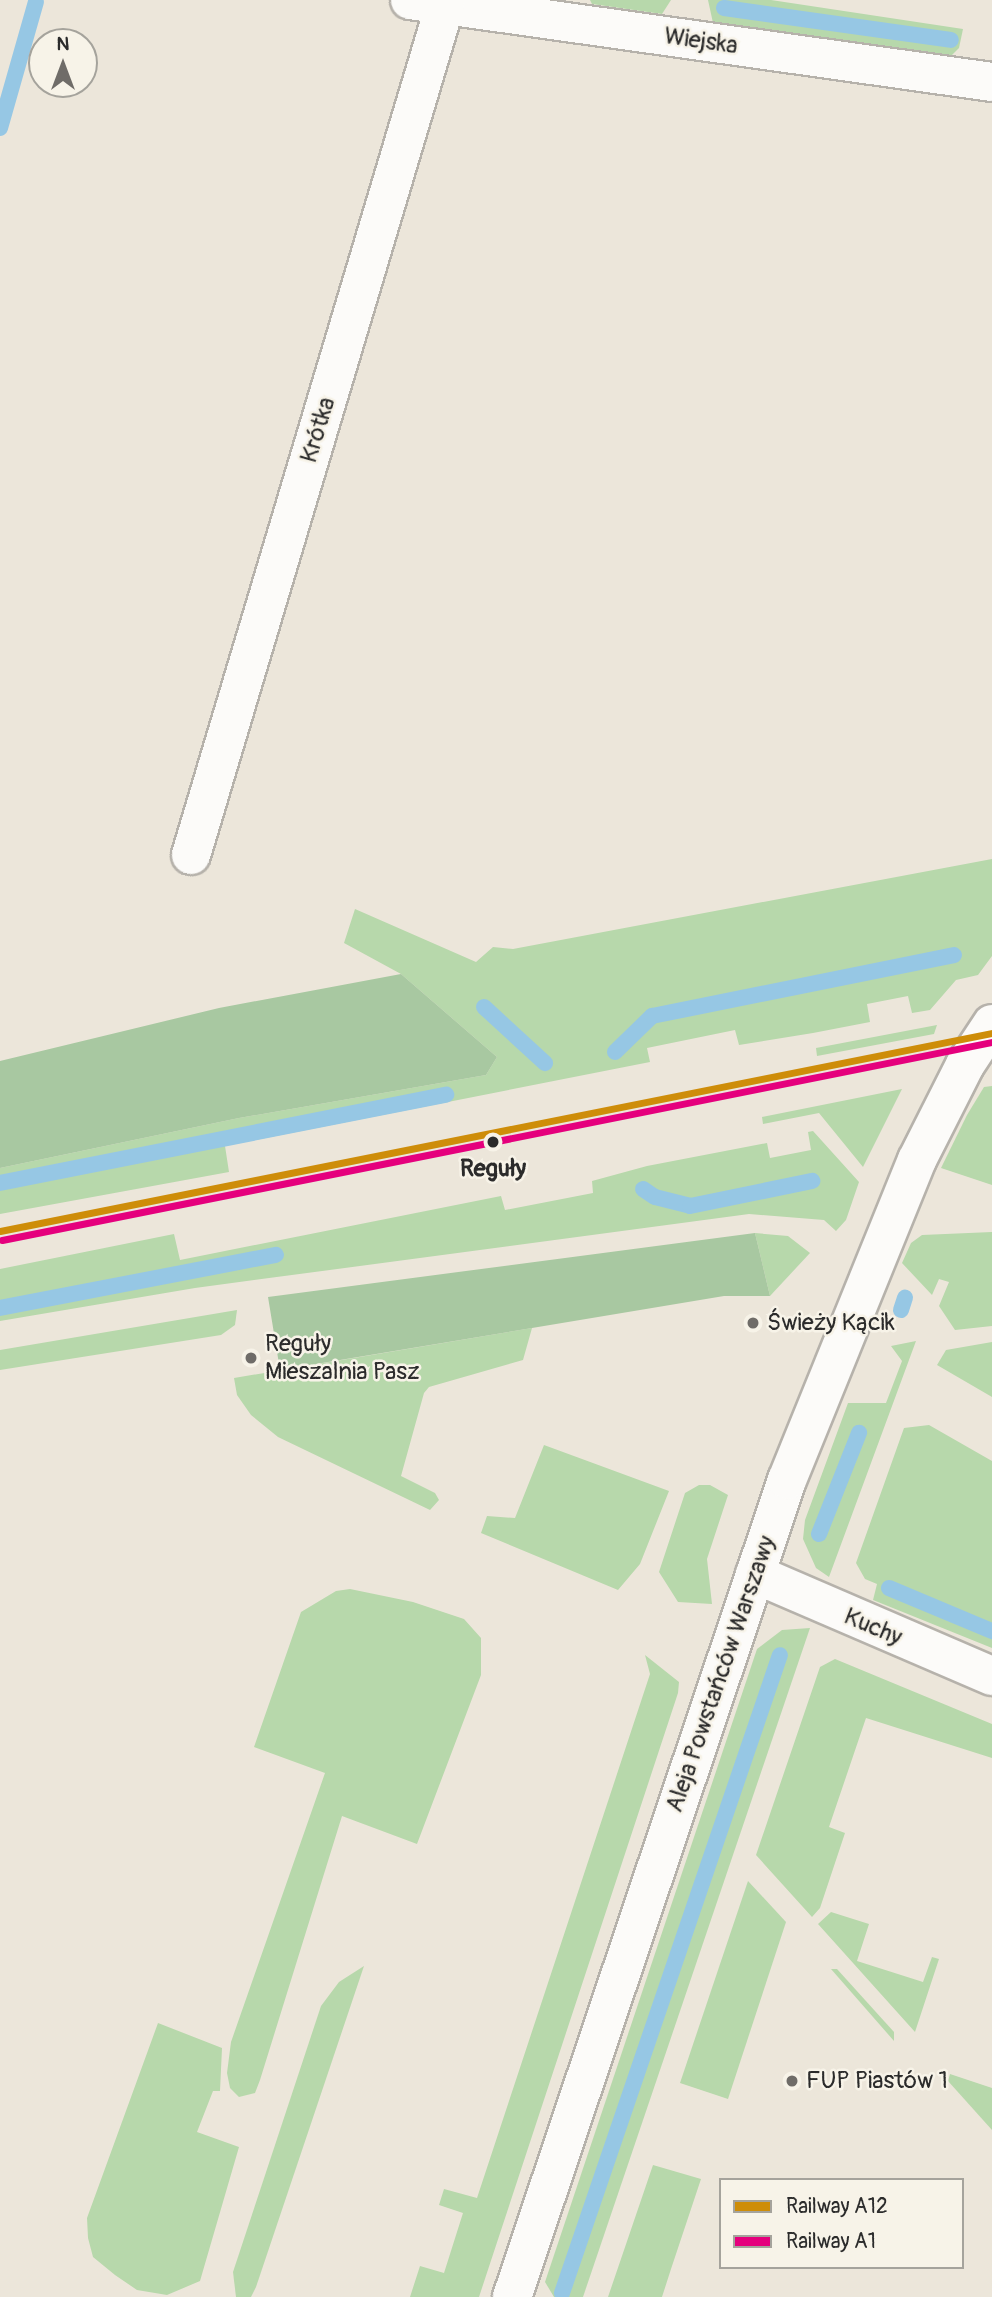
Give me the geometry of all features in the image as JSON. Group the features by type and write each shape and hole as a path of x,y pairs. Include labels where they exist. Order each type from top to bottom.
{"street":[{"name":"Wiejska","path":"427,3 992,82"},
{"name":"Krótka","path":"191,855 427,3"},
{"name":"Aleja Powstańców Warszawy","path":"512,2297 755,1574 837,1352 917,1160 965,1065 992,1024"},
{"name":"Kuchy","path":"755,1574 992,1676"}],"green space":[{"path":"590,0 671,0 662,14 592,4"},
{"path":"708,0 771,0 963,29 959,48 951,56 713,23"},
{"path":"992,859 992,956 978,975 956,980 930,1010 912,1013 908,996 867,1004 870,1022 739,1045 735,1030 647,1048 650,1062 225,1146 229,1172 0,1214 0,1168 239,1118 486,1075 497,1057 401,974 344,943 355,909 476,962 493,947 513,949"},
{"path":"401,974 497,1057 486,1075 239,1118 0,1168 0,1061 219,1008"},
{"path":"937,1025 934,1034 817,1056 816,1048"},
{"path":"992,1086 992,1185 941,1168 984,1087"},
{"path":"902,1089 863,1167 819,1113 763,1124 762,1117"},
{"path":"813,1131 859,1182 846,1220 836,1231 824,1220 749,1214 195,1288 0,1321 0,1269 174,1234 180,1260 501,1196 505,1210 593,1193 592,1181 647,1166 767,1143 770,1158 811,1150 808,1132"},
{"path":"992,1232 992,1326 955,1330 939,1306 949,1282 939,1279 932,1295 902,1263 911,1243 922,1235"},
{"path":"755,1233 788,1236 810,1253 770,1296"},
{"path":"755,1233 770,1296 724,1296 280,1370 268,1297"},
{"path":"237,1310 235,1325 221,1335 0,1370 0,1350"},
{"path":"532,1328 523,1360 429,1387 424,1393 401,1476 435,1493 439,1500 430,1510 278,1437 251,1415 237,1395 234,1378"},
{"path":"916,1341 829,1577 816,1568 803,1539 805,1520 848,1403 886,1403 902,1361 891,1346"},
{"path":"992,1342 992,1397 937,1365 946,1350"},
{"path":"929,1425 992,1461 992,1648 873,1600 877,1584 865,1579 856,1563 904,1428"},
{"path":"544,1445 669,1491 640,1564 618,1590 481,1533 487,1516 515,1518"},
{"path":"699,1485 710,1485 728,1495 707,1559 712,1604 678,1602 659,1572 685,1493"},
{"path":"350,1589 413,1602 464,1619 481,1638 481,1675 417,1844 342,1816 260,2080 255,2093 239,2097 230,2088 227,2073 231,2042 325,1773 254,1747 301,1612 336,1591"},
{"path":"810,1628 583,2297 554,2297 545,2282 757,1649 782,1630"},
{"path":"645,1655 679,1682 678,1693 479,2297 410,2297 420,2266 444,2273 463,2213 439,2205 444,2189 477,2198 650,1674"},
{"path":"835,1659 992,1724 992,1758 866,1718 829,1827 845,1833 820,1908 812,1917 756,1855 820,1667"},
{"path":"748,1881 786,1922 728,2099 680,2083"},
{"path":"831,1912 869,1924 857,1961 923,1982 932,1957 939,1959 915,2032 818,1924"},
{"path":"364,1966 256,2287 251,2297 236,2297 233,2272 321,2006 339,1982"},
{"path":"831,1969 837,1969 894,2032 894,2041"},
{"path":"158,2023 222,2048 220,2091 213,2091 197,2132 239,2147 200,2281 167,2295 137,2290 93,2257 87,2218"},
{"path":"950,2074 992,2088 992,2130 948,2081"},
{"path":"653,2165 701,2179 662,2297 608,2297"}],"waterway":[{"path":"0,128 36,2"},
{"path":"724,8 951,40"},
{"path":"615,1052 652,1016 954,955"},
{"path":"484,1007 545,1063"},
{"path":"0,1183 446,1095"},
{"path":"643,1189 655,1197 690,1206 812,1181"},
{"path":"0,1308 276,1255"},
{"path":"901,1310 905,1298"},
{"path":"819,1534 859,1433"},
{"path":"889,1588 992,1631"},
{"path":"562,2293 780,1655"}],"rail line":[{"name":"A12","path":"0,1231 992,1033"},
{"name":"A1","path":"2,1240 992,1042"}],"place":[{"name":"Reguły","path":"493,1142"},
{"name":"Świeży Kącik","path":"753,1323"},
{"name":"Reguły Mieszalnia Pasz","path":"251,1358"},
{"name":"FUP Piastów 1","path":"792,2081"}]}
